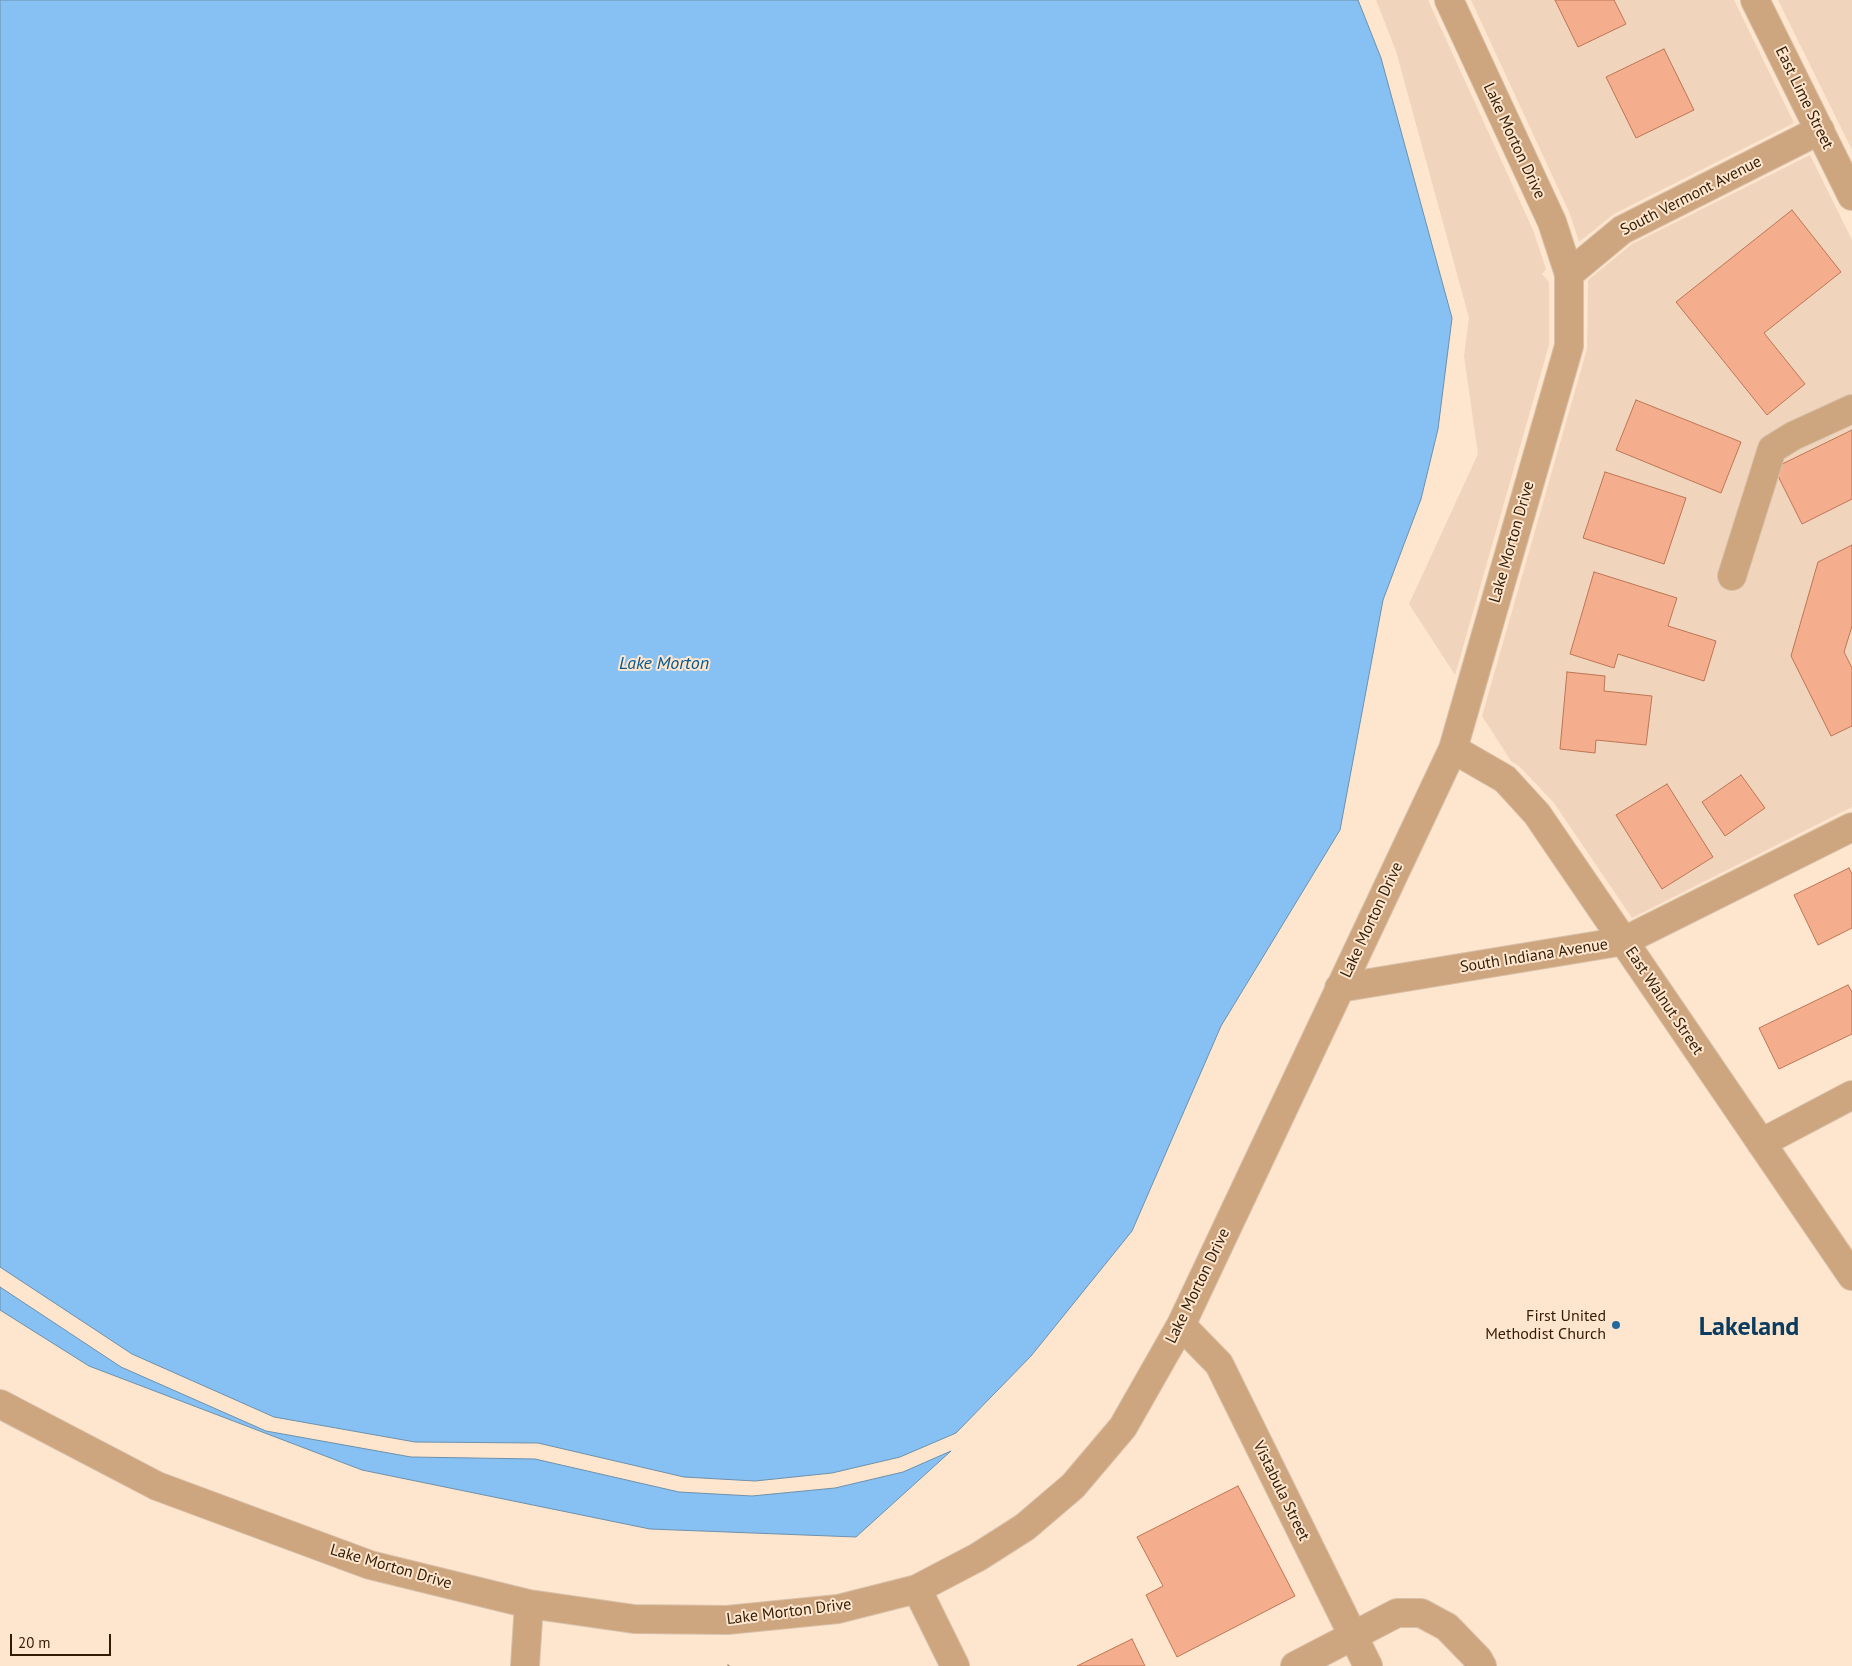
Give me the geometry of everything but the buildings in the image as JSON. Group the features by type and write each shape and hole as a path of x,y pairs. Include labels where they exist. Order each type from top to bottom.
{"street":[{"name":"Lake Morton Drive","path":"2,1407 157,1486 244,1520 370,1565 529,1604 634,1619 727,1620 838,1609 917,1589 978,1557 1025,1527 1072,1486 1123,1427 1181,1325 1453,749 1569,346 1569,274 1552,222 1449,0"},
{"name":"East Lime Street","path":"1756,0 1852,196"},
{"name":"South Vermont Avenue","path":"1569,274 1622,230 1820,130"},
{"path":"1732,576 1772,449 1793,436 1852,409"},
{"name":"East Walnut Street","path":"1453,749 1505,779 1537,814 1852,1276"},
{"name":"South Indiana Avenue","path":"1339,988 1624,941 1852,827"},
{"path":"1761,1143 1850,1101"},
{"name":"Vistabula Street","path":"1181,1325 1219,1364 1368,1666"},
{"path":"917,1589 954,1666"},
{"path":"525,1666 529,1604"},
{"path":"1295,1666 1397,1613 1422,1613 1448,1626 1482,1666"}],"shaded area":[{"path":"1376,0 1428,0 1533,230 1546,269 1542,274 1549,282 1549,345 1455,675 1409,604 1478,454 1464,356 1469,318 1396,51"},
{"path":"1471,0 1734,0 1794,123 1614,214 1579,242 1570,214"},
{"path":"1778,0 1852,0 1852,150"},
{"path":"1810,155 1852,240 1852,807 1632,918 1554,803 1520,767 1511,761 1482,716 1587,349 1588,280 1632,244"}],"water":[{"name":"Lake Morton","path":"0,0 1358,0 1381,58 1452,318 1438,429 1421,499 1383,600 1340,830 1221,1026 1132,1231 1031,1356 956,1433 900,1457 832,1473 755,1481 684,1477 538,1443 415,1442 274,1417 132,1354 0,1267"},
{"path":"0,1287 121,1367 266,1431 411,1457 535,1459 679,1492 752,1496 835,1488 903,1472 951,1451 856,1537 650,1529 362,1470 89,1366 0,1310"}],"place":[{"name":"First United Methodist Church","path":"1616,1325"}],"district":[{"name":"Lakeland","path":"1749,1328"}]}
